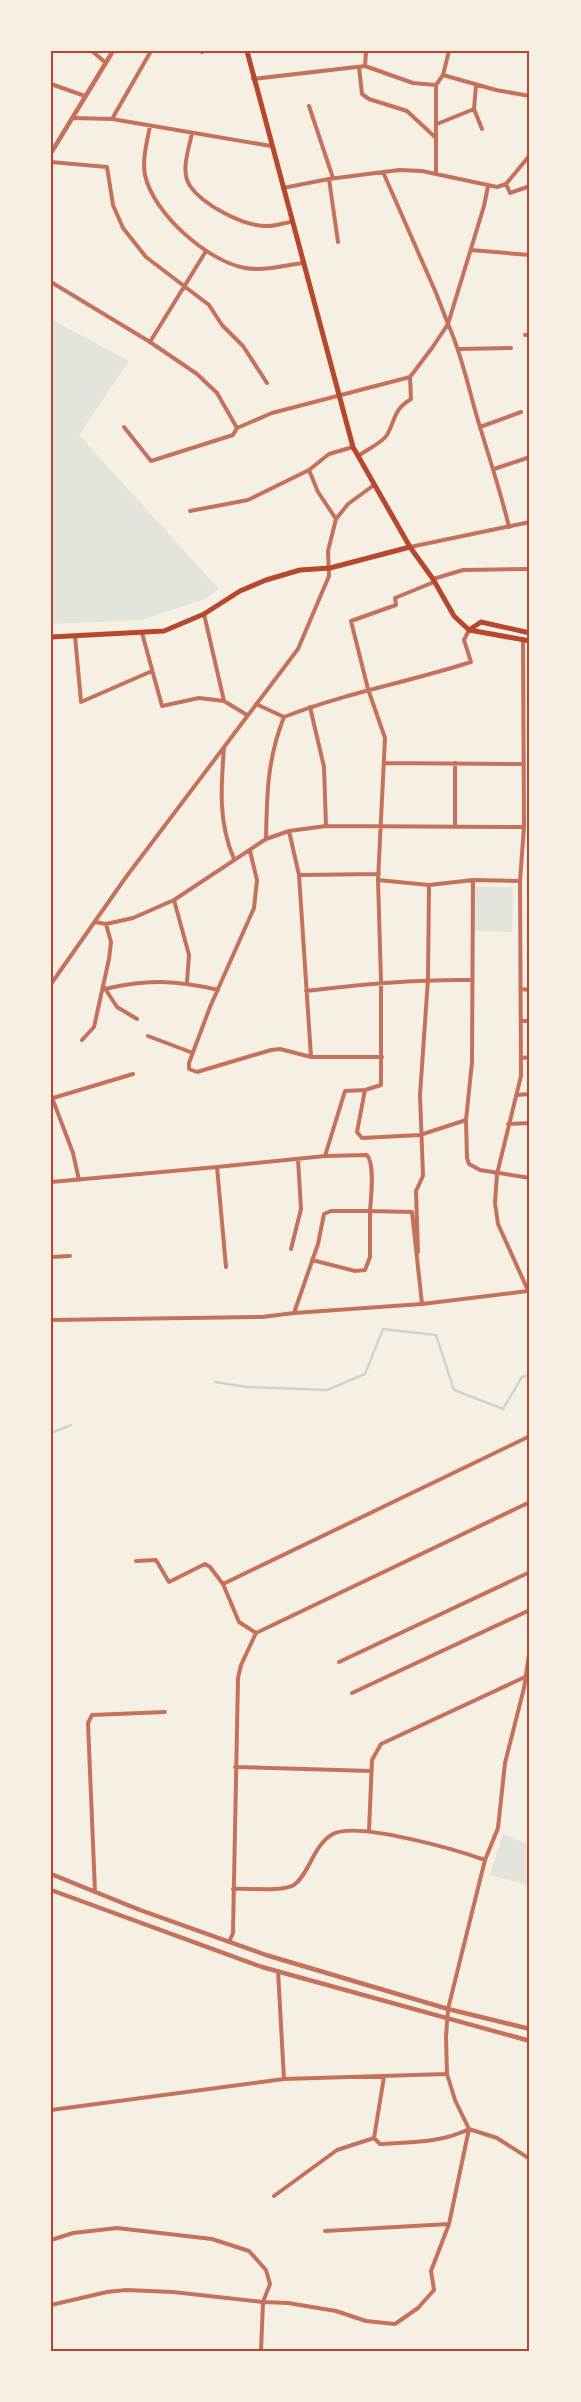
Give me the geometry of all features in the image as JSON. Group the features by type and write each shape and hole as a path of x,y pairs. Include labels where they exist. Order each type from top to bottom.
{"main road":[{"path":"247,51 352,447 410,547 433,580 454,616 469,630 530,641"},
{"path":"51,637 164,631 204,614 240,591 266,580 300,570 330,568 410,547"},
{"path":"469,630 481,622 530,633"}],"street":[{"path":"92,51 106,63"},
{"path":"51,153 113,51"},
{"path":"112,120 151,51"},
{"path":"365,66 366,51"},
{"path":"436,174 436,86 443,75 449,51"},
{"path":"253,79 365,66 413,83 436,86"},
{"path":"359,67 362,94 369,99 407,111 436,138"},
{"path":"443,75 476,85 530,96"},
{"path":"51,84 85,96"},
{"path":"476,85 474,109 482,129"},
{"path":"309,106 331,178 338,242"},
{"path":"437,124 474,109"},
{"path":"73,118 112,120 271,146"},
{"path":"150,126 144,155 148,186 171,222 206,251 244,268 276,267 302,263"},
{"path":"192,133 185,166 190,186 213,208 251,225 267,226 291,222"},
{"path":"282,188 331,178 399,170 436,174 497,187 506,184 530,155"},
{"path":"51,162 107,167 113,205 123,228 146,257 210,305 222,326 243,346 267,383"},
{"path":"382,172 426,268 460,349 480,427 510,527"},
{"path":"506,184 510,193 530,186"},
{"path":"124,427 151,461 233,435 237,428 272,413 410,377 448,324 484,206 488,186"},
{"path":"471,250 530,255"},
{"path":"150,342 206,251"},
{"path":"51,282 150,342 196,374 217,393 237,428"},
{"path":"460,349 511,348"},
{"path":"358,456 386,436 394,417 402,405 411,400 410,377"},
{"path":"480,427 521,412"},
{"path":"190,511 248,500 309,470 329,454 352,447"},
{"path":"494,469 530,456"},
{"path":"309,470 318,492 336,519"},
{"path":"51,984 126,877 298,649 306,636 330,568 328,551 336,519 348,504 374,486"},
{"path":"410,547 530,522"},
{"path":"325,1156 345,1091 365,1090 380,1085 382,1058 378,874 385,738 368,689 351,621 396,605 396,598 433,580 463,570 530,569"},
{"path":"204,614 224,701"},
{"path":"266,839 268,778 274,743 284,718 310,707 368,689 432,674 471,662 464,640 469,630"},
{"path":"142,633 162,706 199,698 224,701 247,715"},
{"path":"75,636 82,702 152,670"},
{"path":"51,1320 262,1317 529,1293 498,1224 495,1203 497,1174 521,1076 522,1058 520,881 524,827 523,639"},
{"path":"256,704 284,718"},
{"path":"310,707 324,767 326,826"},
{"path":"224,745 221,814 227,842 234,859"},
{"path":"384,763 524,764"},
{"path":"455,764 455,827"},
{"path":"95,922 106,924 133,918 174,900 266,839 289,832 326,826 524,827"},
{"path":"289,832 300,875 311,1057"},
{"path":"250,851 257,880 254,908 218,990 188,1067 194,1072 270,1050 280,1049 311,1057 382,1058"},
{"path":"300,875 378,874"},
{"path":"378,880 429,884 473,880 520,881"},
{"path":"473,880 472,1070 466,1120 467,1158 469,1164 480,1170 530,1178"},
{"path":"418,1252 416,1191 423,1176 420,1096 428,979 429,884"},
{"path":"174,900 189,955 187,982"},
{"path":"82,1040 94,1027 111,942 106,924"},
{"path":"306,991 381,982 428,979 472,980"},
{"path":"105,989 153,981 187,982 218,990"},
{"path":"102,983 117,1007 137,1019"},
{"path":"521,989 530,990"},
{"path":"521,1021 530,1021"},
{"path":"148,1036 193,1053"},
{"path":"522,1058 530,1057"},
{"path":"79,1180 74,1153 52,1096 133,1074"},
{"path":"365,1090 358,1132 362,1138 420,1135 466,1120"},
{"path":"516,1095 530,1094"},
{"path":"508,1124 530,1123"},
{"path":"51,1182 362,1154 370,1159 370,1257 365,1270 355,1271 312,1260"},
{"path":"291,1249 301,1209 298,1159"},
{"path":"217,1167 226,1267"},
{"path":"294,1313 318,1244 326,1211 412,1212 422,1304"},
{"path":"51,1257 70,1256"},
{"path":"223,1584 530,1436"},
{"path":"229,1942 232,1932 238,1678 241,1665 256,1633 530,1502"},
{"path":"136,1561 156,1560 169,1582 200,1565 208,1564 223,1584 239,1622 256,1633"},
{"path":"339,1662 530,1572"},
{"path":"352,1693 530,1610"},
{"path":"51,2305 106,2292 126,2290 173,2292 288,2303 336,2312 366,2321 395,2324 418,2308 434,2290 432,2271 449,2224 469,2129 455,2100 447,2074 446,2037 448,2009 484,1860 498,1828 505,1763 524,1688 530,1648"},
{"path":"369,1831 372,1760 381,1744 525,1677"},
{"path":"95,1892 88,1723 92,1715 165,1712"},
{"path":"236,1767 371,1771"},
{"path":"233,1889 282,1888 294,1885 321,1844 331,1835 342,1830 369,1831 484,1860"},
{"path":"51,1874 229,1942 266,1954 448,2009 530,2029"},
{"path":"51,1890 278,1971 530,2041"},
{"path":"278,1971 284,2079"},
{"path":"51,2110 284,2079 447,2074"},
{"path":"374,2138 384,2077"},
{"path":"374,2138 380,2144 438,2140 454,2137 469,2129 497,2138 530,2159"},
{"path":"274,2196 337,2150 374,2138"},
{"path":"325,2231 449,2224"},
{"path":"51,2240 73,2233 118,2228 219,2241 249,2251 266,2270 270,2284 263,2302 261,2351"}],"shaded area":[{"path":"51,319 129,361 79,435 219,589 205,599 141,620 51,624"},
{"path":"475,887 513,887 512,932 474,931"},
{"path":"503,1834 530,1845 530,1886 490,1875"}],"waterway":[{"path":"215,1382 247,1387 327,1390 365,1374 383,1329 436,1335 454,1390 503,1409 522,1377 530,1375"},
{"path":"51,1433 71,1425"}]}
